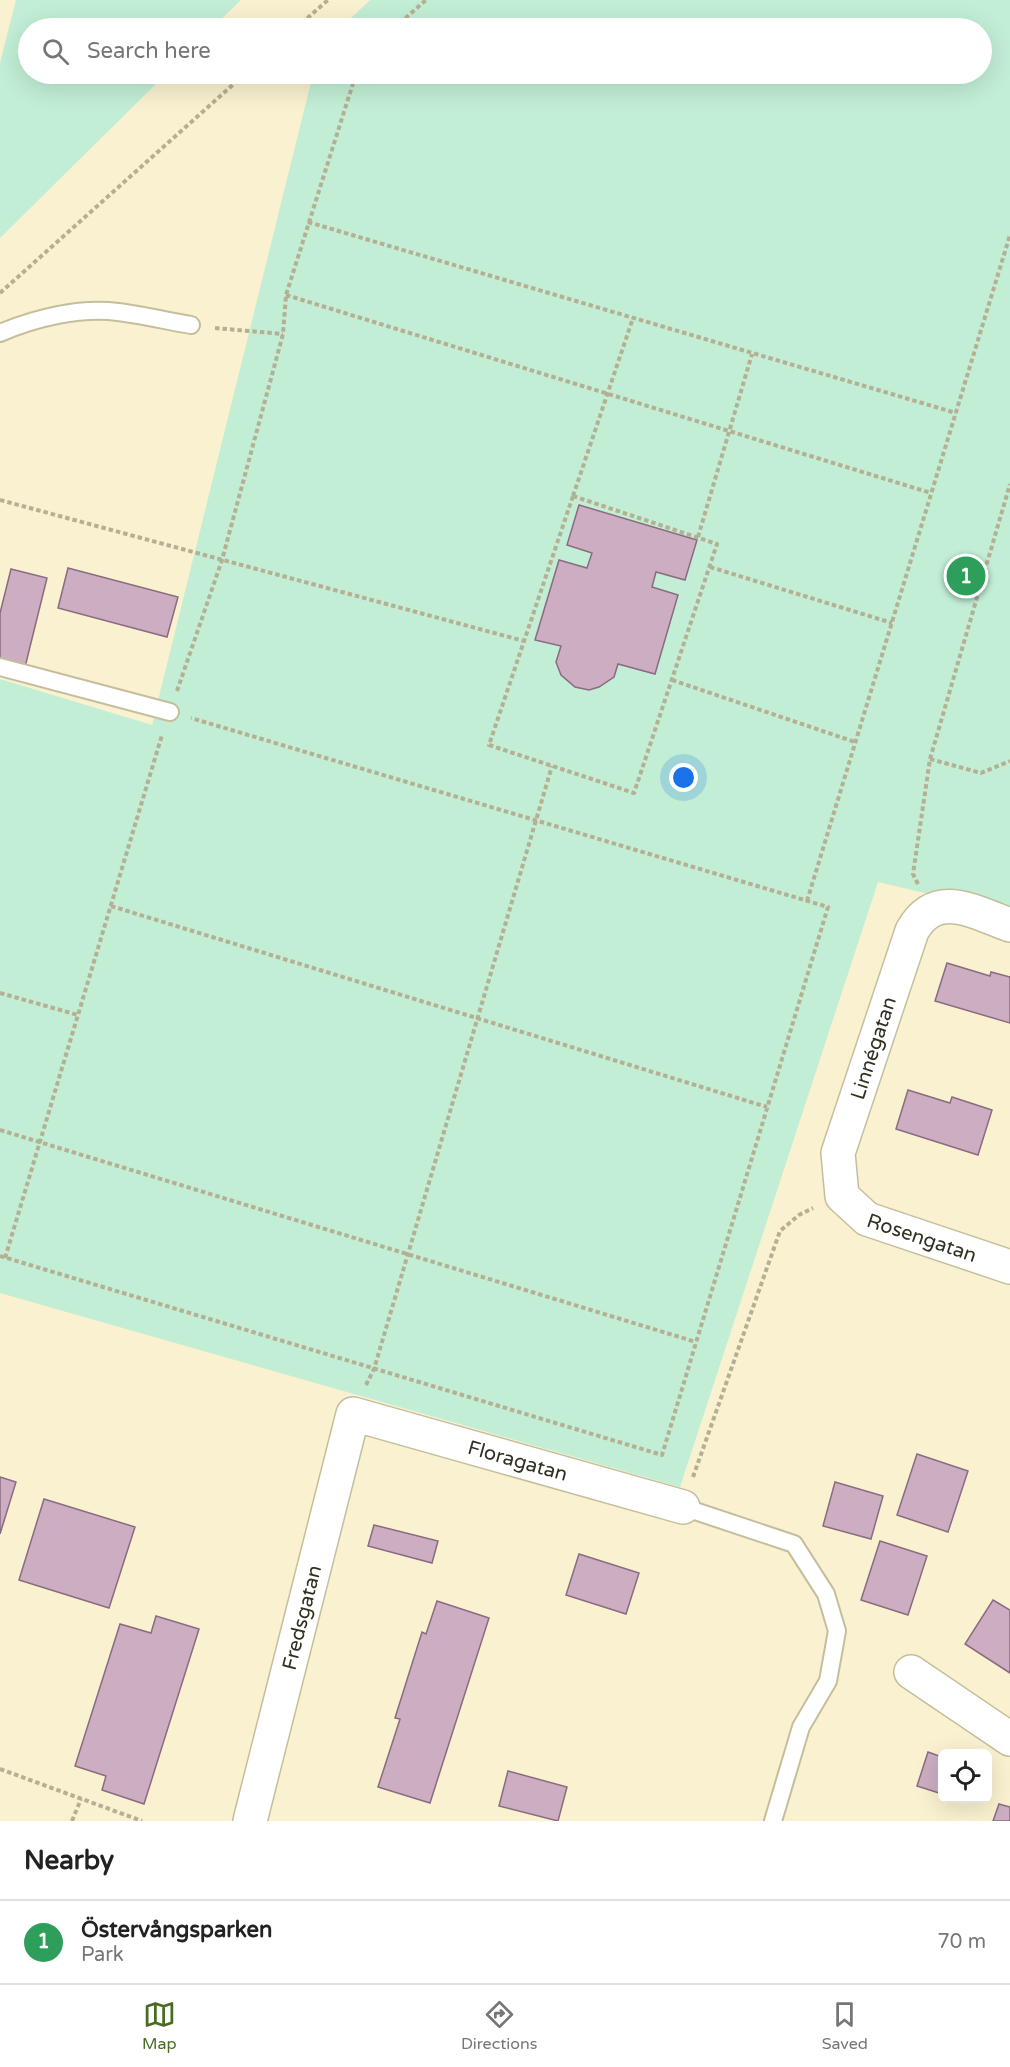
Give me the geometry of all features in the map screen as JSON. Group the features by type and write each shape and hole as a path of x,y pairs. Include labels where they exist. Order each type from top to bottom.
{"street":[{"path":"931,909 946,906 963,908 1010,925"},
{"name":"Linnégatan","path":"842,1196 838,1153 912,931 920,917 931,909"},
{"name":"Rosengatan","path":"842,1196 867,1219 1010,1267"},
{"name":"Floragatan","path":"353,1414 683,1507"},
{"name":"Fredsgatan","path":"250,1821 353,1414"},
{"path":"911,1672 1010,1738"}],"lane":[{"path":"0,333 22,324 83,311 117,311 191,326"},
{"path":"0,667 170,712"},
{"path":"683,1507 794,1544 826,1594 837,1631 828,1681 801,1727 773,1821"}],"path":[{"path":"307,18 328,0"},
{"path":"405,18 426,0"},
{"path":"0,293 233,84"},
{"path":"170,712 828,907 662,1455 2,1257 40,1142 170,712 222,560 282,334 286,295 353,84"},
{"path":"308,222 956,414"},
{"path":"807,900 1010,235"},
{"path":"286,295 931,493"},
{"path":"573,496 717,544 634,793 489,745 633,318"},
{"path":"191,326 282,334"},
{"path":"698,537 752,354"},
{"path":"931,909 913,874 930,759 1010,484"},
{"path":"0,501 524,641"},
{"path":"710,567 892,623"},
{"path":"672,680 855,742"},
{"path":"930,759 981,773 1010,761"},
{"path":"353,1414 374,1369 406,1254 538,821 552,766"},
{"path":"111,906 767,1107"},
{"path":"0,993 78,1015"},
{"path":"0,1130 696,1342"},
{"path":"683,1507 780,1231 798,1215 842,1196"},
{"path":"0,1769 142,1821"},
{"path":"72,1821 81,1799"}],"green space":[{"path":"16,0 241,0 222,18 18,18 18,84 156,84 0,238 0,63"},
{"path":"370,0 1010,0 1010,913 878,882 680,1487 0,1293 0,679 152,725 311,84 992,84 992,18 351,18"}],"building":[{"path":"579,505 697,540 685,580 656,572 652,587 678,595 655,674 618,664 614,677 599,687 589,690 575,687 561,675 556,662 561,646 535,640 559,560 587,568 592,553 567,545"},
{"path":"68,568 178,597 167,637 58,608"},
{"path":"11,569 47,578 25,667 0,660 0,613"},
{"path":"947,963 990,976 991,972 1010,977 1010,1023 935,1001"},
{"path":"908,1090 950,1103 952,1097 992,1110 978,1155 896,1129"},
{"path":"917,1454 968,1471 948,1532 897,1515"},
{"path":"0,1477 16,1482 0,1534"},
{"path":"835,1482 883,1496 871,1539 823,1526"},
{"path":"44,1499 135,1527 109,1608 19,1580"},
{"path":"374,1525 438,1541 432,1563 368,1546"},
{"path":"880,1541 927,1556 908,1615 861,1600"},
{"path":"579,1554 639,1573 626,1614 566,1595"},
{"path":"993,1600 1010,1610 1010,1673 965,1644"},
{"path":"437,1601 489,1618 430,1803 378,1787 400,1719 395,1718 422,1632 426,1634"},
{"path":"156,1616 199,1629 144,1804 102,1790 106,1776 75,1766 120,1624 151,1633"},
{"path":"928,1752 938,1756 938,1793 917,1786"},
{"path":"508,1771 567,1787 558,1821 499,1806"},
{"path":"999,1804 1010,1807 1010,1821 993,1821"}],"place":[{"name":"Östervångsparken","path":"966,576"}]}
